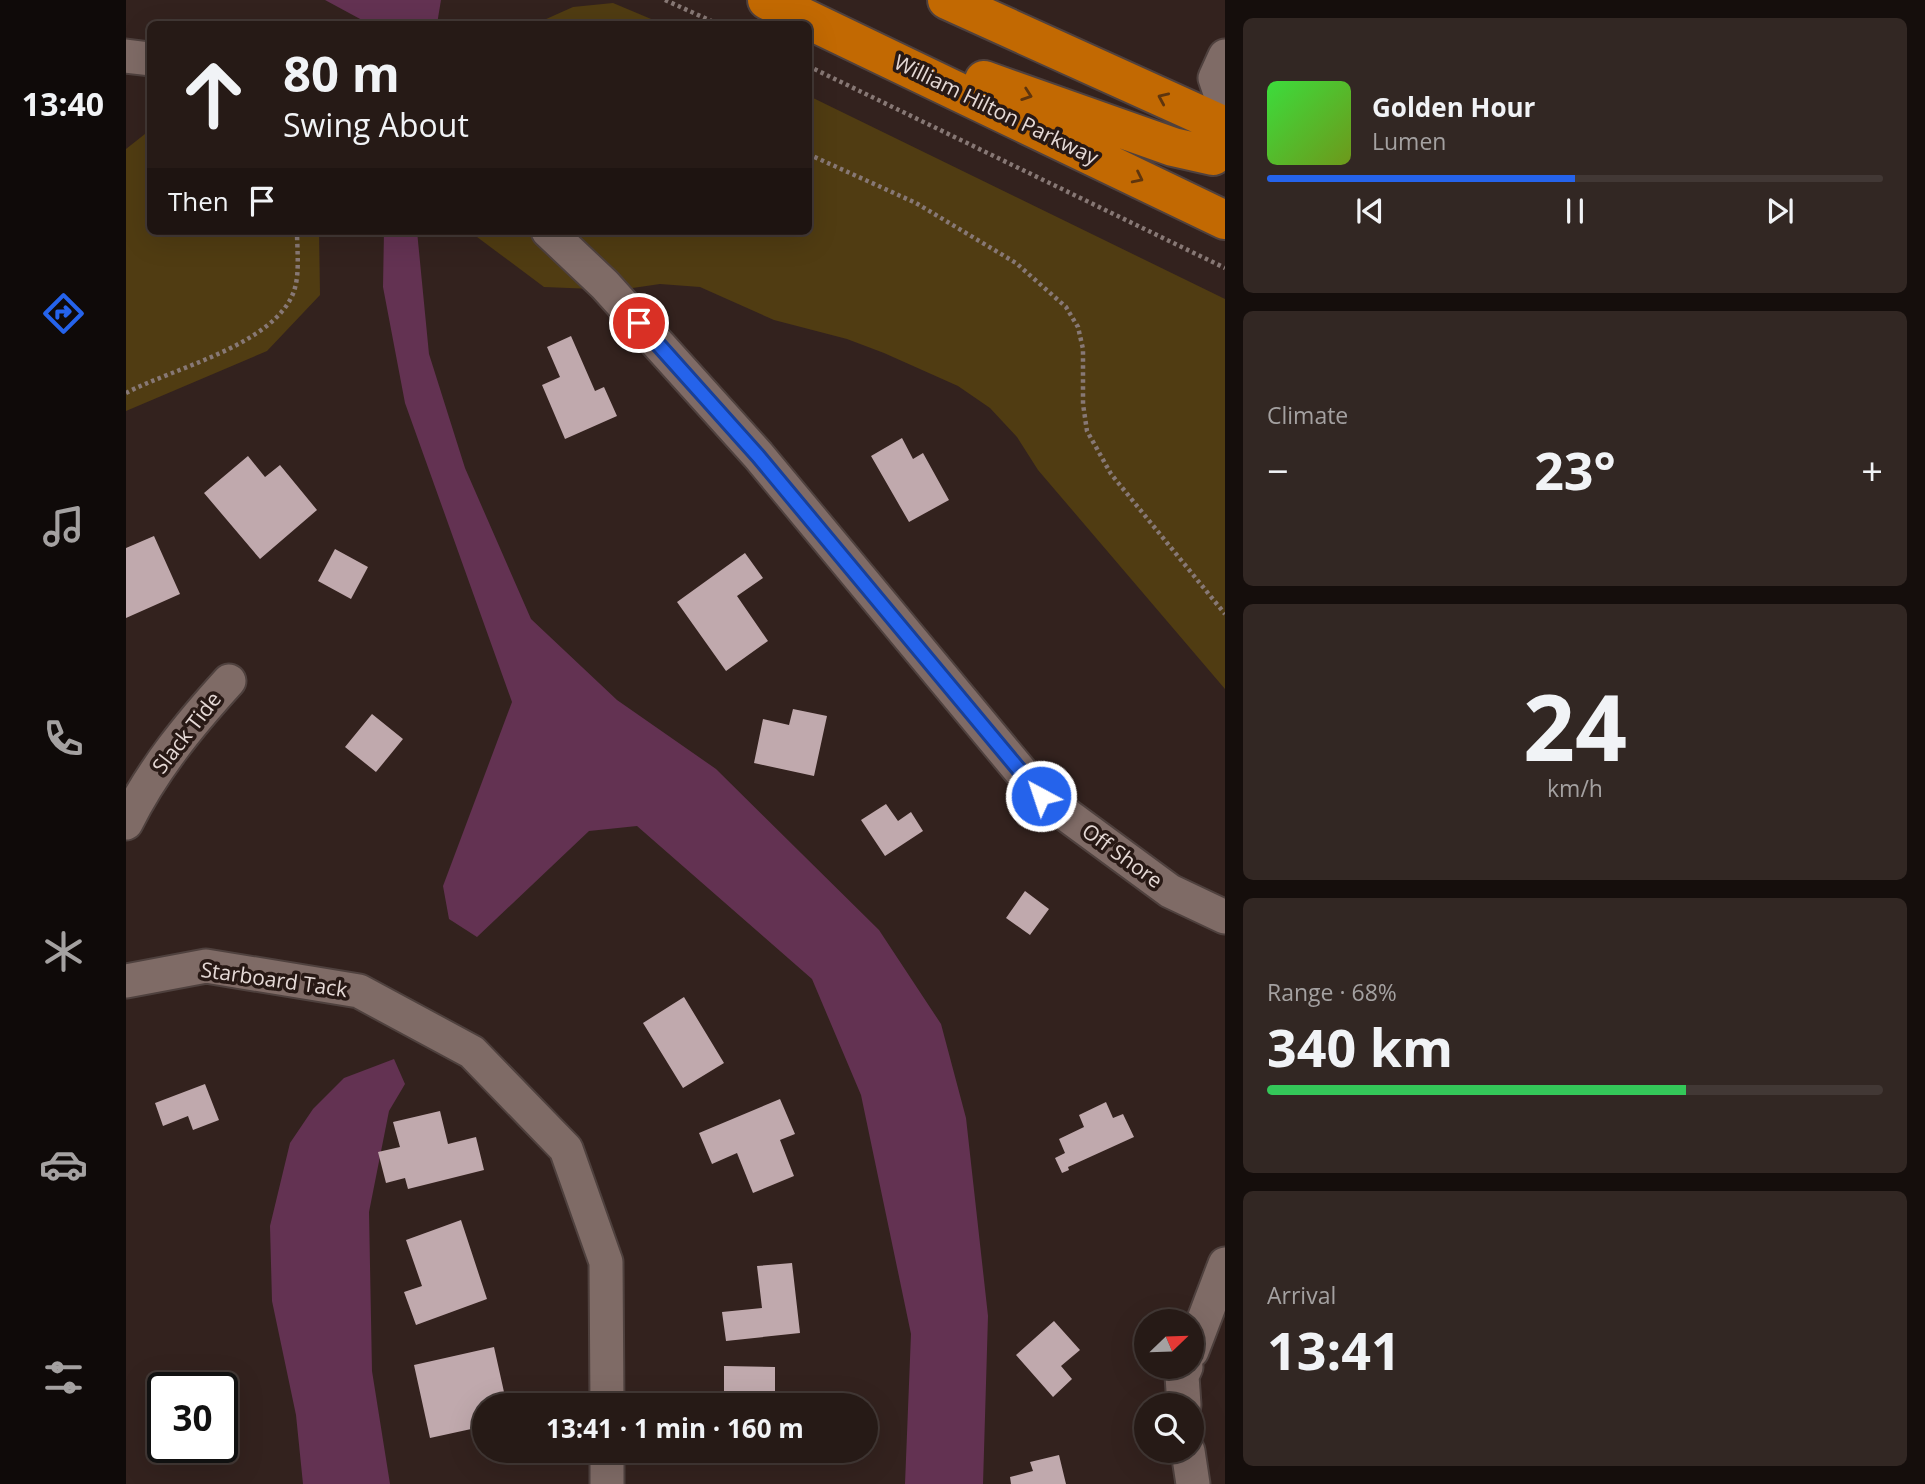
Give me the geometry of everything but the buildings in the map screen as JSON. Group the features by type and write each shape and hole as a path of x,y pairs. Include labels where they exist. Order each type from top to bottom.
{"highway":[{"path":"947,0 1225,126"},
{"path":"784,8 1173,147 1213,156 1225,139"},
{"name":"William Hilton Parkway","path":"784,8 811,21"},
{"name":"William Hilton Parkway","path":"812,21 1225,220"}],"street":[{"path":"126,56 147,59"},
{"path":"1225,56 1215,78 1225,108"},
{"name":"Off Shore","path":"552,235 605,285 758,456 1041,796 1170,891 1225,917"},
{"name":"Slack Tide","path":"126,822 181,735 229,681"},
{"name":"Starboard Tack","path":"126,981 206,966 359,991 472,1052 566,1149 606,1262 607,1393"},
{"path":"1204,1320 1225,1264"},
{"path":"607,1463 607,1484"},
{"path":"1190,1463 1193,1484"}],"path":[{"path":"665,0 711,21"},
{"path":"812,68 1225,268"},
{"path":"812,156 916,203 1016,263 1066,307 1079,327 1083,349 1083,404 1087,431 1111,474 1225,614"},
{"path":"126,393 205,360 271,324 295,290 297,235"}],"shaded area":[{"path":"325,0 441,0 438,21 362,20"},
{"path":"613,3 656,21 542,21 573,7"},
{"path":"812,97 1225,299 1225,689 1038,470 1017,437 990,408 958,386 847,339 774,320 700,287 660,284 619,290 544,287 474,235 812,235"},
{"path":"147,132 147,235 319,235 320,295 267,351 126,411 126,149"},
{"path":"384,235 417,235 429,354 465,468 531,619 617,700 716,769 879,930 941,1024 966,1118 988,1316 983,1484 905,1484 911,1334 861,1095 812,979 637,826 589,831 477,937 449,919 443,886 512,702 405,403 383,287"},
{"path":"394,1059 405,1084 389,1111 369,1212 372,1371 390,1484 303,1484 296,1415 272,1301 270,1226 290,1143 313,1109 344,1078"}],"route":[{"path":"639,323 758,456 1041,796"}]}
